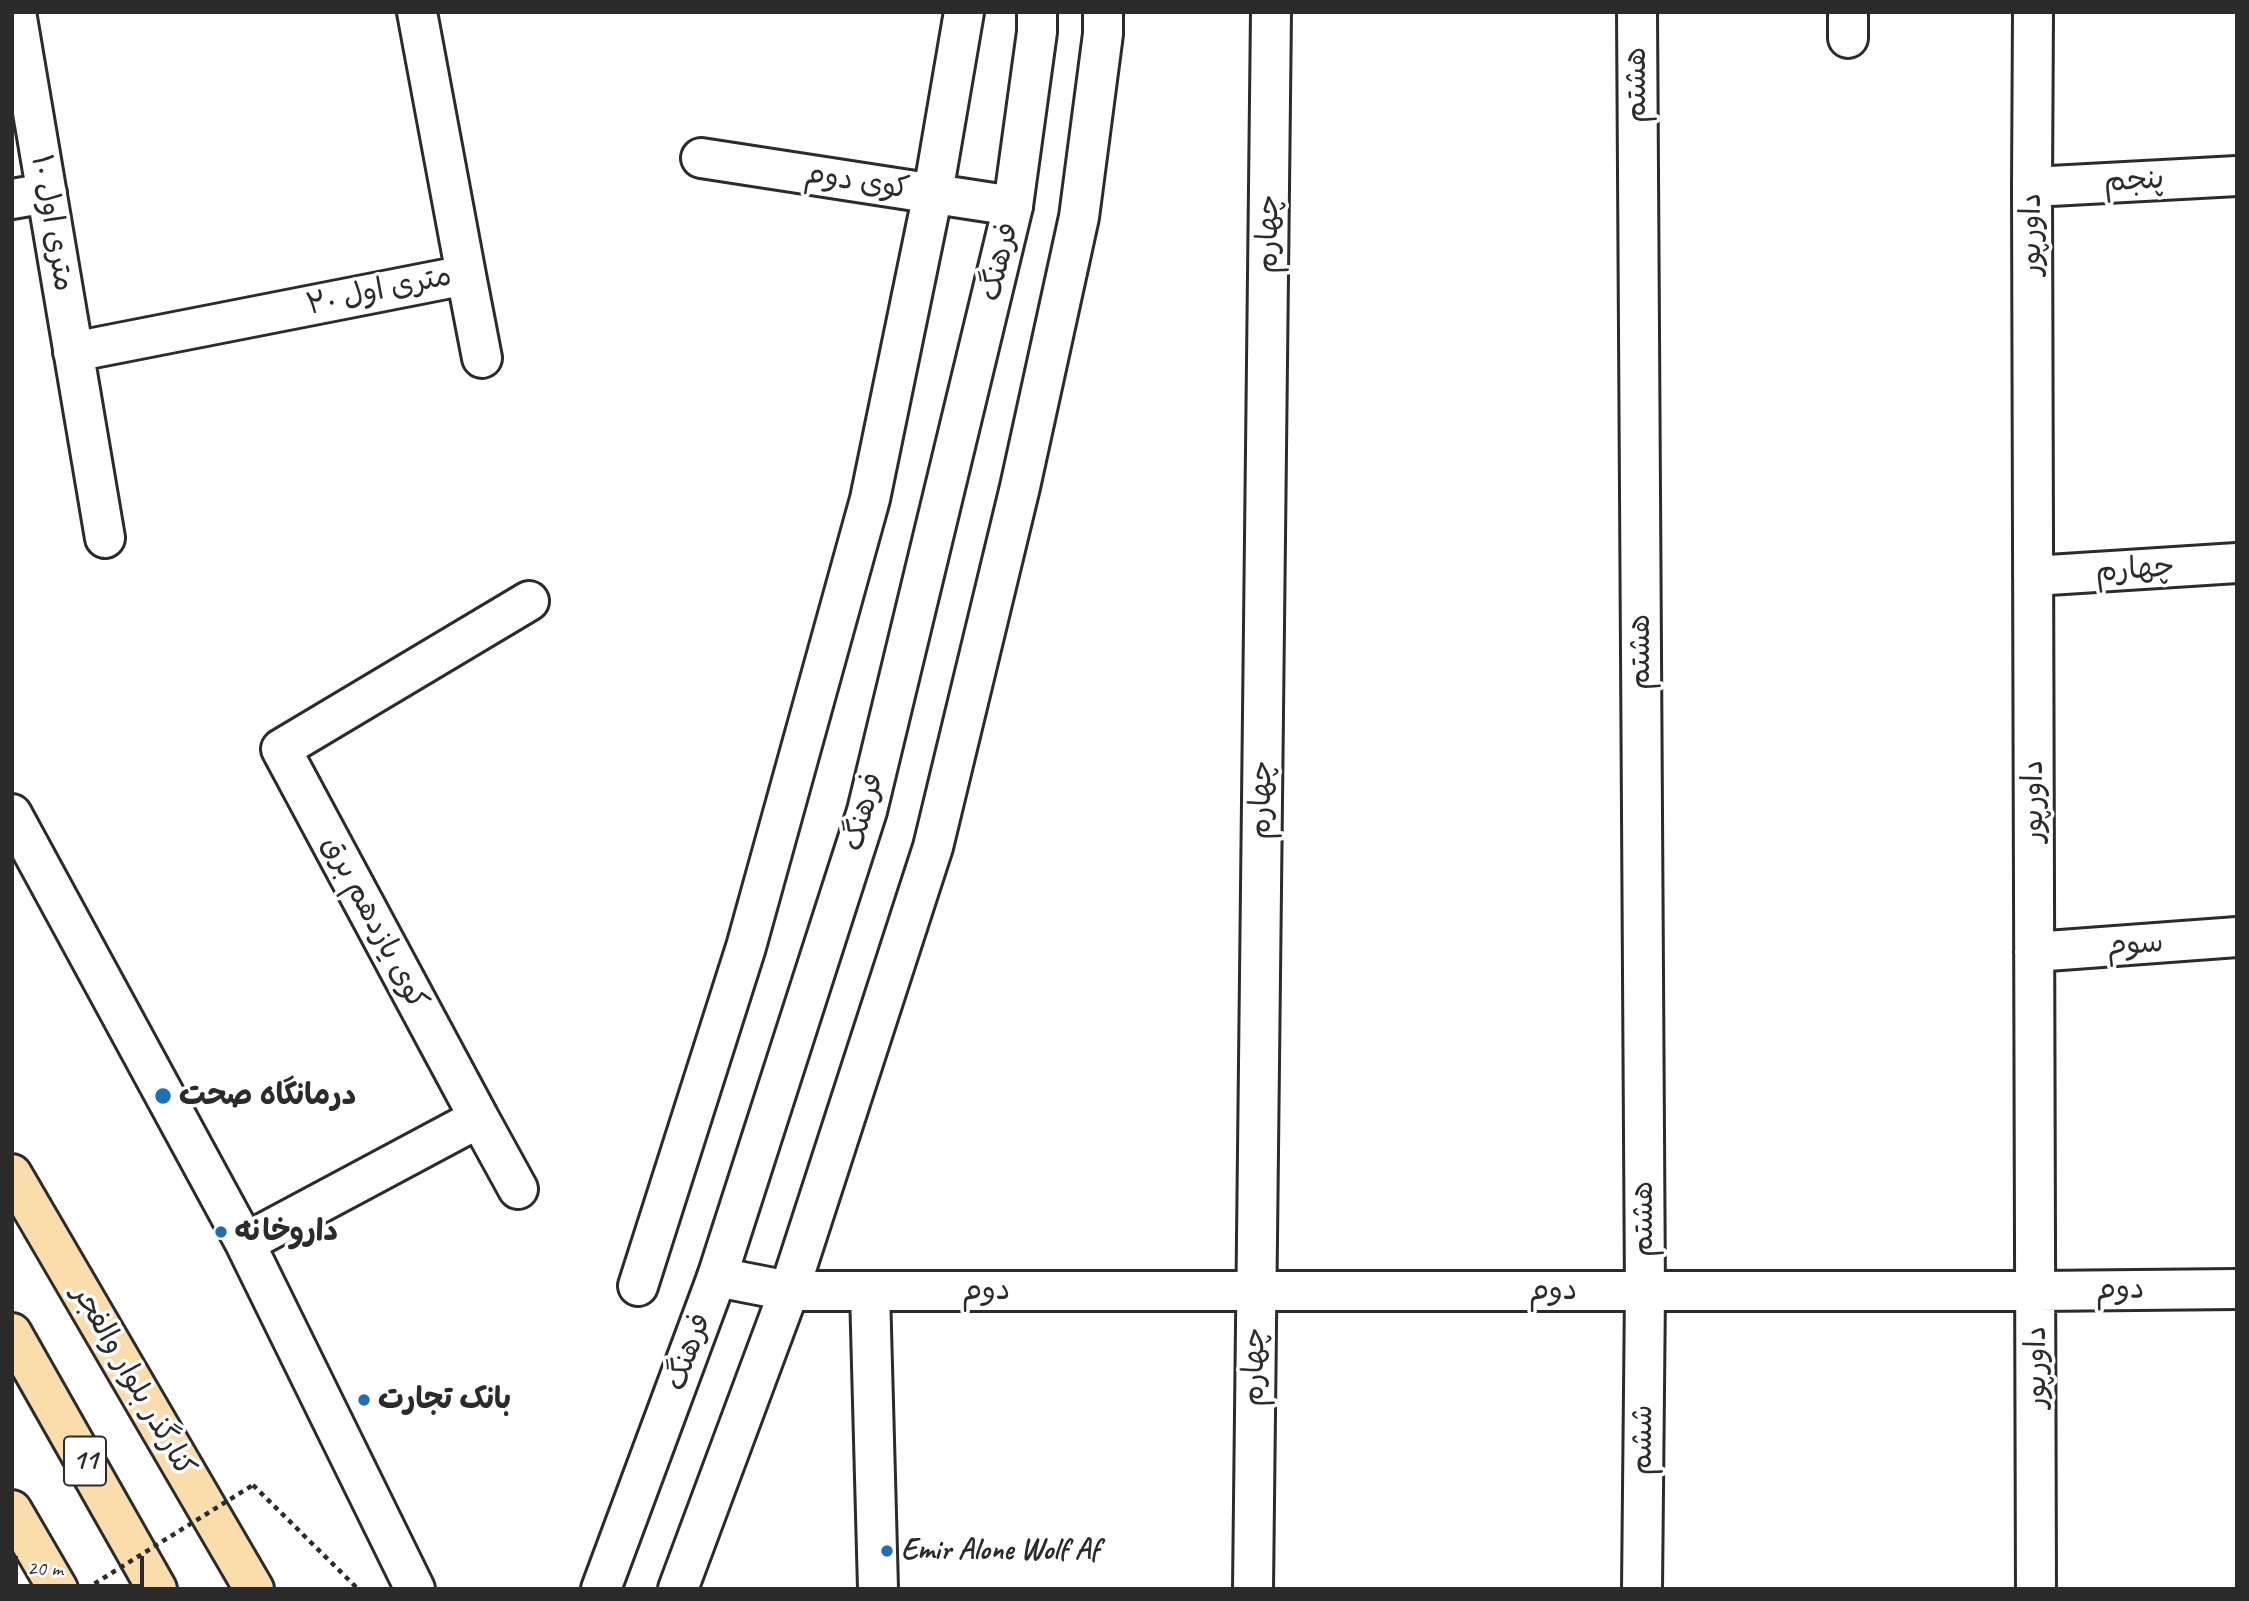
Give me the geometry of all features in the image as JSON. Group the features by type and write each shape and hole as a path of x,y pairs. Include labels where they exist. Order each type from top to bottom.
{"main road":[{"name":"کنارگذر بلوار والفجر","path":"12,1174 254,1589"},
{"name":"11","path":"12,1333 157,1589"},
{"path":"12,1510 58,1589"}],"street":[{"name":"۱۰ متری اول","path":"16,12 29,196 73,352 104,538"},
{"name":"۲۰ متری اول","path":"73,352 466,275 417,12"},
{"path":"638,1286 746,947 870,499 933,193 964,12"},
{"name":"فرهنگ","path":"601,1589 718,1276 867,811 1013,206 1037,32 1037,12"},
{"path":"678,1589 789,1291 933,847 1020,487 1079,217 1104,34 1103,12"},
{"name":"چهارم","path":"1253,1589 1272,12"},
{"name":"هشتم","path":"1637,12 1645,1291"},
{"name":"داورپور","path":"2033,12 2036,1589"},
{"name":"کوی دوم","path":"701,158 1013,206"},
{"name":"پنجم","path":"2032,187 2237,176"},
{"path":"466,275 482,358"},
{"name":"چهارم","path":"2033,576 2237,563"},
{"name":"کوی یازدهم برق","path":"479,1118 281,748 529,601"},
{"path":"12,814 245,1243 415,1589"},
{"name":"سوم","path":"2034,952 2237,937"},
{"path":"245,1243 479,1118 517,1189"},
{"name":"دوم","path":"718,1276 789,1291 2237,1289"},
{"path":"870,1291 878,1589"},
{"name":"ششم","path":"1642,1589 1645,1291"}],"path":[{"path":"86,1589 253,1485 358,1589"}],"place":[{"name":"درمانگاه صحت","path":"163,1096"},
{"name":"داروخانه","path":"221,1232"},
{"name":"بانک تجارت","path":"364,1400"},
{"name":"Emir Alone Wolf Af","path":"887,1551"}]}
